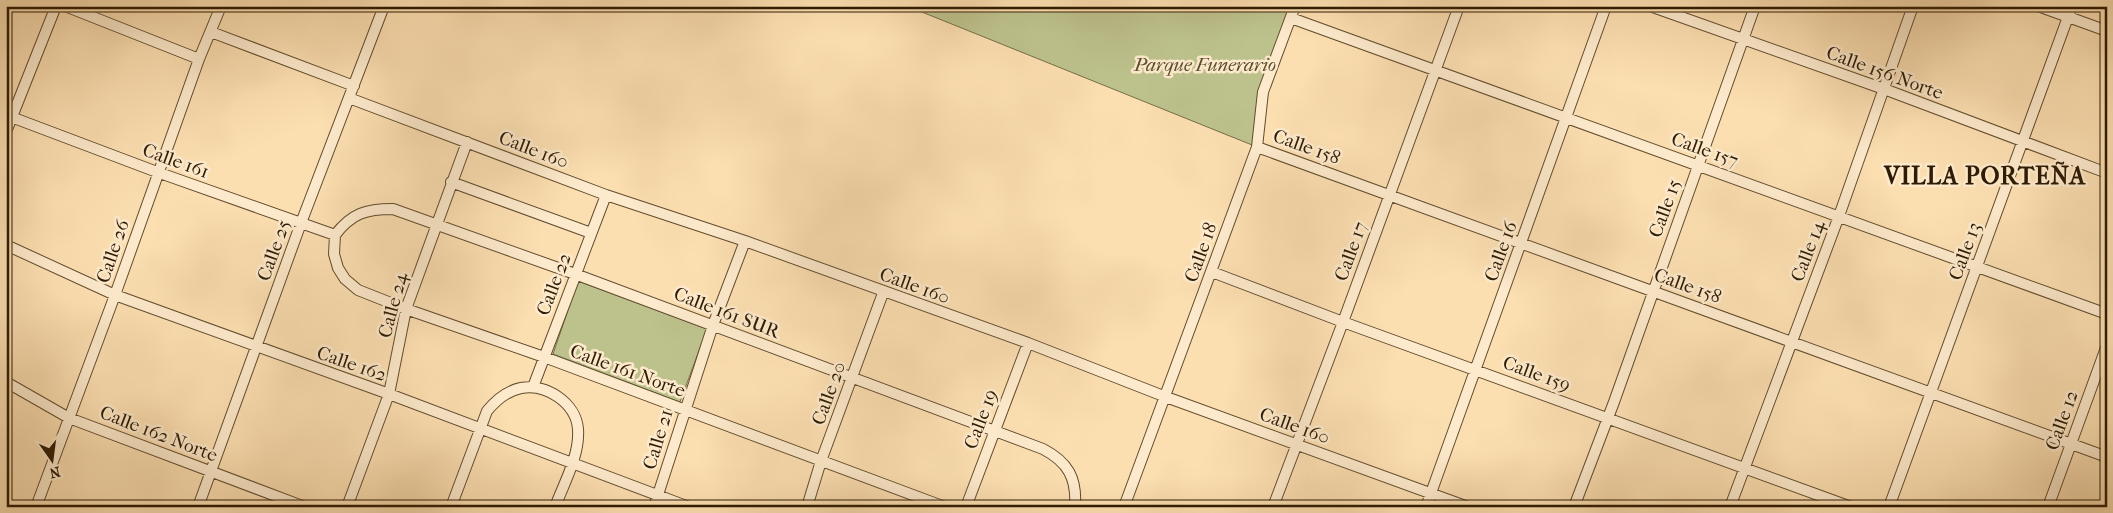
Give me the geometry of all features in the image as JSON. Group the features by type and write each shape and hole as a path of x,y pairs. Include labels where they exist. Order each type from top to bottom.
{"street":[{"path":"6,132 9,116 56,6"},
{"path":"65,6 199,59"},
{"name":"Calle 26","path":"36,507 115,295 199,59 221,6"},
{"name":"Calle 25","path":"198,507 301,222 384,6"},
{"name":"Calle 18","path":"1124,507 1257,147 1263,92 1295,6"},
{"name":"Calle 17","path":"1273,507 1459,6"},
{"name":"Calle 16","path":"1426,507 1606,6"},
{"name":"Calle 156 Norte","path":"1650,6 1884,89 2107,173"},
{"name":"Calle 15","path":"1574,507 1608,418 1755,6"},
{"name":"Calle 14","path":"1730,507 1840,216 1913,6"},
{"path":"2038,6 2107,31"},
{"name":"Calle 13","path":"1889,507 2072,6"},
{"name":"Calle 157","path":"1291,18 2107,314"},
{"path":"211,32 354,86"},
{"name":"Calle 160","path":"349,98 606,194 745,241 883,293 1028,344 1166,397 1468,507"},
{"name":"Calle 161","path":"9,116 158,172 335,235"},
{"name":"Calle 24","path":"347,507 389,394 406,309 467,142"},
{"name":"Calle 158","path":"1257,147 2107,457"},
{"path":"451,182 591,232"},
{"name":"Calle 22","path":"533,387 606,194"},
{"name":"Calle 161 SUR","path":"335,235 344,224 357,214 376,209 394,209 575,274 1043,449 1058,457 1067,466 1073,484 1075,507"},
{"name":"Calle 161 Norte","path":"335,235 334,254 338,268 345,279 358,290 406,309 544,357 945,507"},
{"name":"Calle 21","path":"654,507 684,409 745,241"},
{"name":"Calle 162","path":"6,244 115,295 257,348 389,394 689,507"},
{"name":"Calle 159","path":"1212,272 1343,322 1850,507"},
{"name":"Calle 20","path":"807,507 821,461 883,293"},
{"name":"Calle 19","path":"966,507 1028,344"},
{"name":"Calle 12","path":"2048,507 2107,345"},
{"name":"Calle 162 Norte","path":"6,382 69,418 305,507"},
{"path":"451,507 487,412 496,400 508,392 533,387 554,395 565,402 572,411 578,427 578,440 572,462 555,507"}],"green space":[{"name":"Parque Funerario","path":"907,6 1291,6 1260,87 1257,147"},
{"path":"578,281 707,329 680,402 553,354"}],"district":[{"name":"VILLA PORTEÑA","path":"1985,176"}]}
